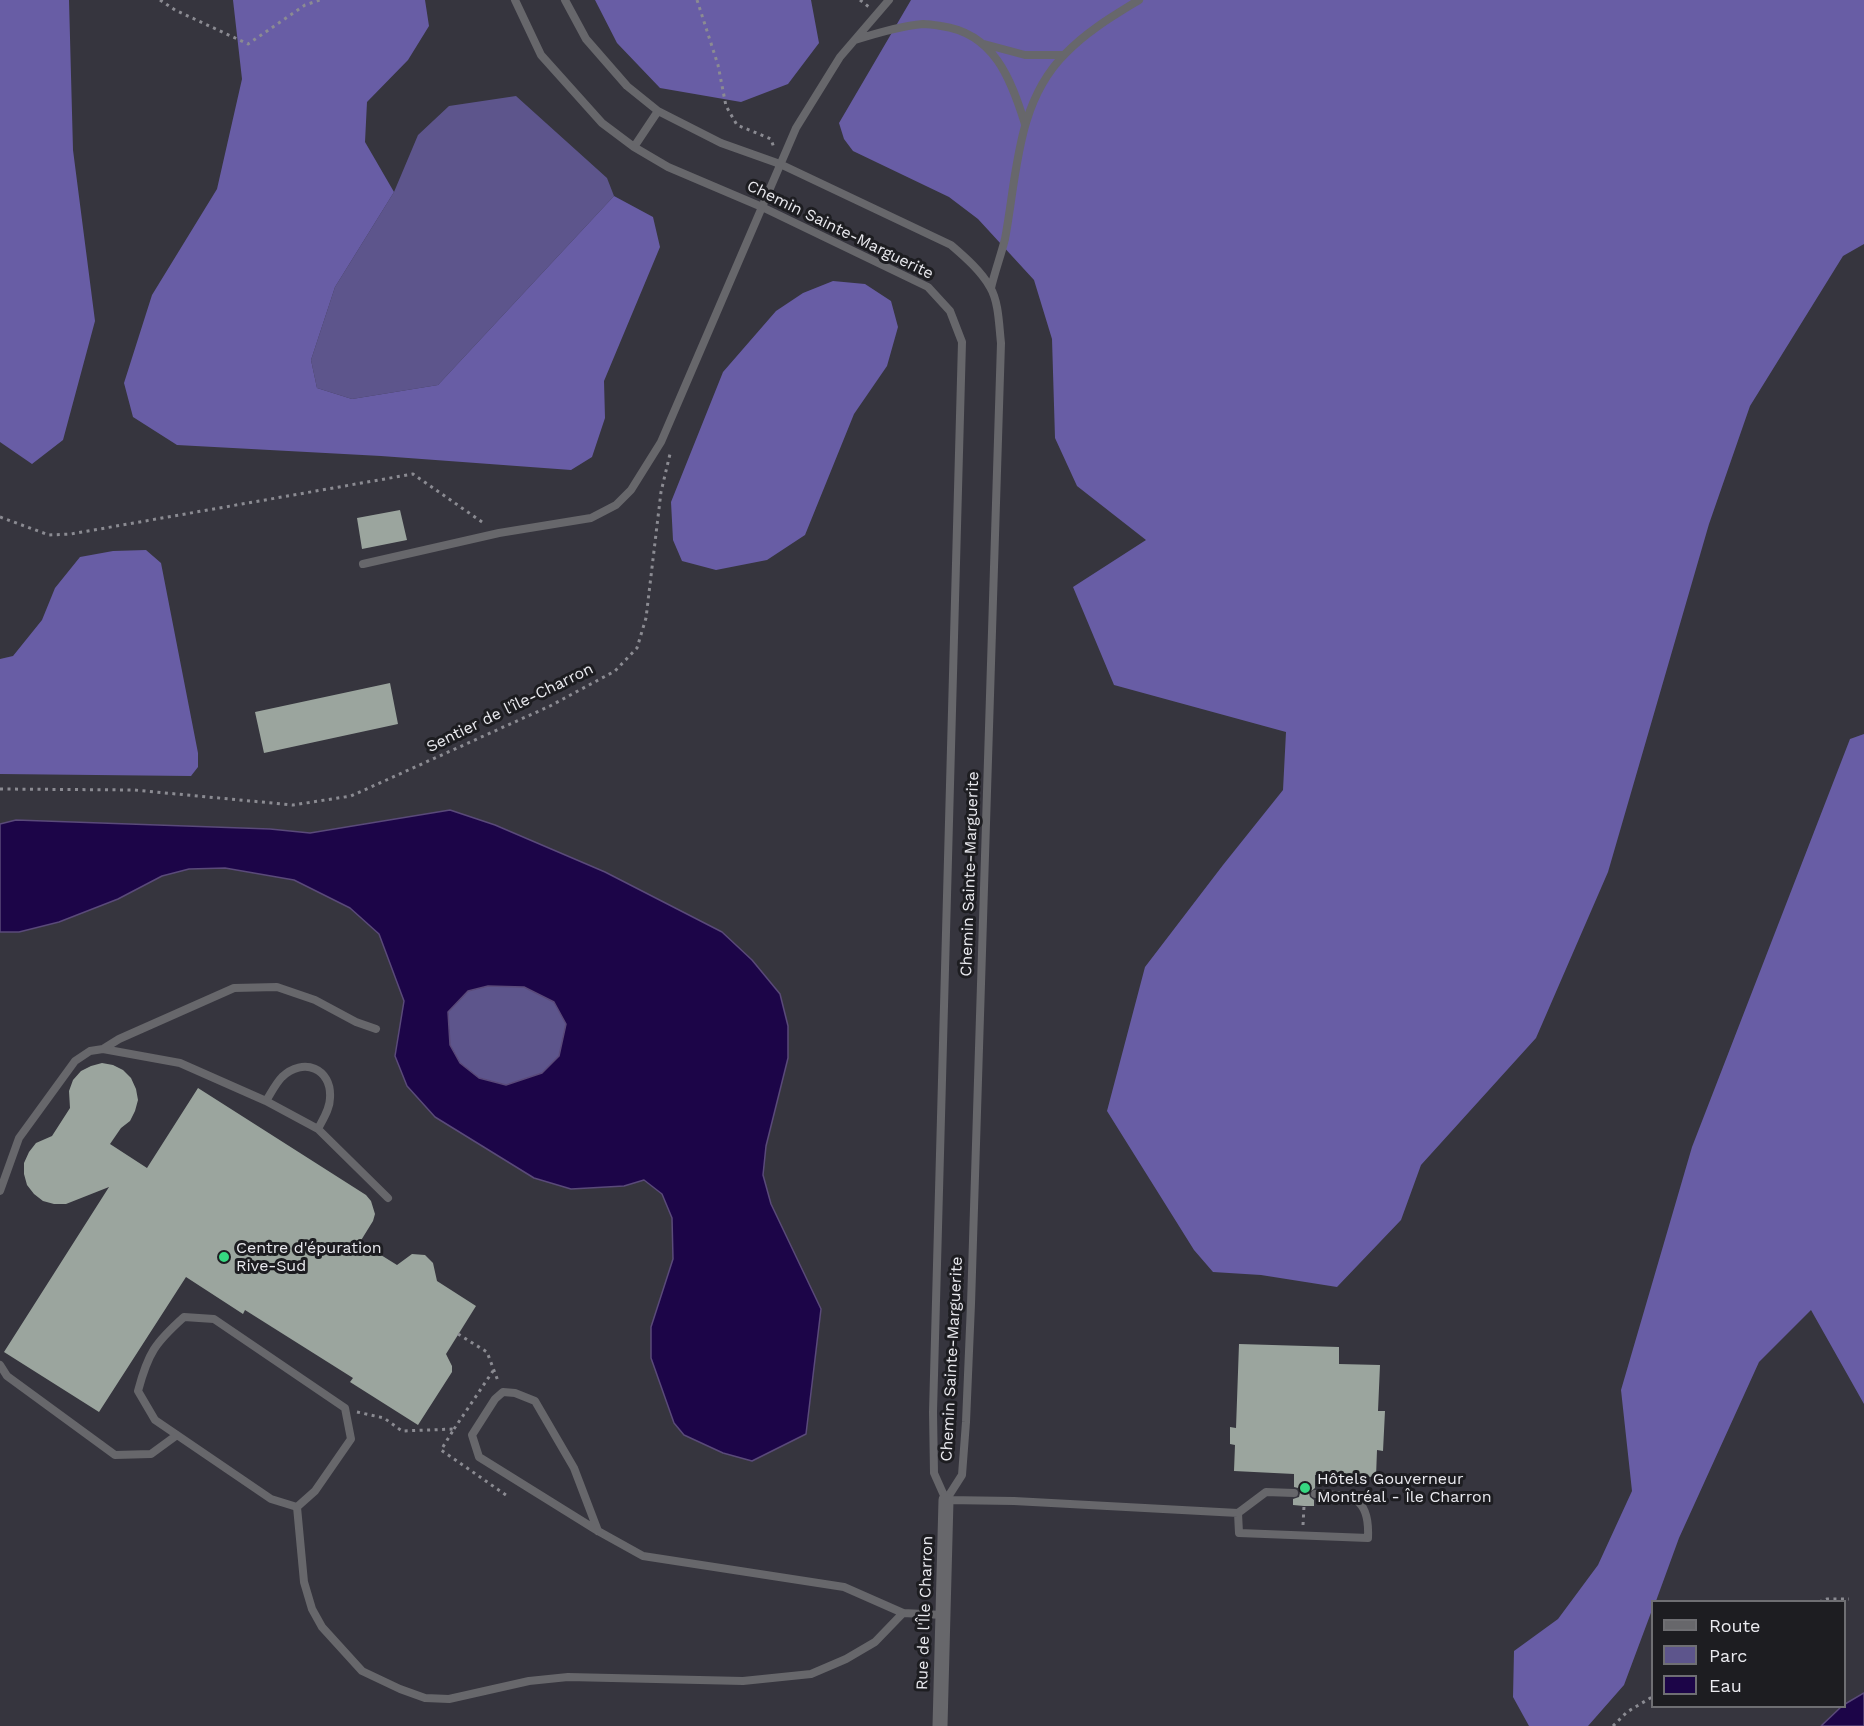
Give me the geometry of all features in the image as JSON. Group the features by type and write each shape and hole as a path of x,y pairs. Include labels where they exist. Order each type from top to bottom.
{"street":[{"name":"Rue de l'Île Charron","path":"940,1726 946,1500"}],"lane":[{"name":"Chemin Sainte-Marguerite","path":"515,0 541,55 603,123 634,147 668,167 762,207 928,286 950,311 962,342 933,1412 934,1473 946,1500"},
{"name":"Chemin Sainte-Marguerite","path":"565,0 586,39 627,86 658,111 721,143 780,164 951,245 969,261 991,288 1001,343 971,1304 962,1475 946,1500"},
{"path":"363,564 499,533 591,518 616,505 631,490 661,442 796,128 840,57 889,0"},
{"path":"991,288 1005,239 1013,181 1025,125 1040,87 1064,55 1096,26 1139,0"},
{"path":"855,40 889,30 925,24 956,28 984,44 1025,55 1064,55"},
{"path":"984,44 1002,67 1014,90 1025,125"},
{"path":"634,147 658,111"},
{"path":"104,1049 119,1039 234,988 277,987 315,1000 356,1022 376,1029"},
{"path":"0,1191 19,1138 75,1061 90,1051 104,1049 180,1063 266,1101 318,1129 388,1198"},
{"path":"266,1101 281,1078 288,1073 302,1067 315,1067 325,1075 330,1087 327,1111 318,1129"},
{"path":"184,1317 214,1319 345,1408 351,1439 315,1491 297,1507 271,1499 155,1420 138,1391 145,1364 160,1338 184,1317"},
{"path":"0,1365 7,1376 115,1455 151,1454 177,1435"},
{"path":"598,1531 574,1468 535,1401 515,1393 503,1392 495,1399 472,1435 479,1456 598,1531 643,1556 844,1587 903,1613 943,1615"},
{"path":"946,1500 1014,1501 1238,1514 1266,1492 1293,1493"},
{"path":"1238,1514 1239,1533 1368,1538 1369,1523 1365,1511 1352,1497 1315,1494"},
{"path":"297,1507 304,1582 312,1609 322,1627 362,1671 425,1698 449,1699 529,1681 568,1677 743,1681 811,1674 846,1659 875,1642 903,1613"}],"path":[{"path":"160,0 175,10 248,44 305,4 320,0"},
{"path":"697,0 718,65 726,106 737,125 771,139 780,164"},
{"name":"Sentier de l'île-Charron","path":"0,789 134,790 293,805 351,796 550,706 615,671 637,648 646,618 661,492 667,461 672,450"},
{"path":"0,517 49,535 71,534 413,474 499,533"},
{"path":"458,1334 487,1352 503,1392"},
{"path":"494,1371 441,1450 506,1495"},
{"path":"345,1408 384,1418 402,1431 454,1429"},
{"path":"1304,1506 1304,1514"},
{"path":"1824,1600 1849,1599"},
{"path":"1613,1726 1627,1712 1651,1698"}],"green space":[{"path":"516,96 607,178 614,196 438,385 352,399 317,388 311,360 335,287 394,192 418,135 449,106"},
{"path":"488,986 524,987 554,1002 567,1024 559,1056 542,1074 506,1085 479,1078 460,1063 450,1045 448,1012 468,991"}],"shaded area":[{"path":"0,0 69,0 73,150 95,321 63,440 32,464 0,442"},
{"path":"233,0 425,0 429,26 408,60 367,102 365,142 394,192 335,287 311,360 317,388 352,399 438,385 614,196 653,217 660,247 604,381 605,418 592,457 571,470 381,456 177,445 133,417 124,383 152,295 217,189 242,79"},
{"path":"595,0 811,0 819,43 788,84 741,102 660,88 617,43"},
{"path":"911,0 1864,0 1864,244 1843,256 1750,406 1709,524 1608,872 1536,1038 1421,1165 1401,1220 1337,1287 1261,1275 1213,1272 1194,1250 1107,1111 1145,967 1283,790 1286,732 1114,685 1073,587 1146,540 1077,486 1055,438 1052,339 1034,280 978,219 949,197 853,151 844,139 839,123"},
{"path":"833,281 865,284 891,301 898,327 887,366 854,414 805,535 767,560 716,570 682,561 673,540 671,502 723,372 776,311 803,293"},
{"path":"146,550 161,563 198,753 198,767 191,776 0,774 0,659 13,656 42,620 55,588 80,557 113,551"},
{"path":"1864,734 1864,1404 1811,1310 1759,1362 1679,1538 1656,1600 1651,1600 1651,1613 1624,1685 1588,1726 1529,1726 1513,1697 1514,1651 1558,1619 1598,1565 1632,1491 1621,1390 1692,1147 1850,739"}],"water":[{"path":"450,810 495,825 605,872 722,932 752,960 780,994 788,1026 788,1058 766,1146 763,1175 771,1204 821,1309 806,1434 752,1461 723,1453 684,1435 674,1423 651,1358 651,1327 673,1259 672,1218 662,1194 644,1180 624,1186 571,1189 534,1178 435,1117 407,1086 395,1056 404,1001 379,934 350,908 294,880 225,868 189,869 162,876 118,899 59,922 19,932 0,932 0,824 16,820 270,829 310,833","holes":["488,986 524,987 554,1002 566,1024 559,1056 542,1073 506,1085 479,1078 460,1063 450,1045 448,1012 468,991"]},
{"path":"1864,1693 1864,1726 1821,1726 1840,1708 1846,1708 1846,1703"}],"building":[{"path":"400,510 407,540 362,549 357,518"},
{"path":"390,683 398,724 264,753 255,712"},
{"name":"Centre d'épuration Rive-Sud","path":"102,1063 123,1070 131,1078 138,1100 130,1121 121,1128 110,1144 147,1168 198,1088 366,1195 371,1201 375,1214 360,1242 397,1265 412,1254 425,1255 433,1263 437,1281 476,1306 446,1354 452,1366 452,1372 418,1425 350,1382 353,1378 245,1310 243,1314 186,1277 99,1412 4,1352 109,1187 66,1204 54,1204 43,1201 34,1194 27,1185 24,1174 24,1163 29,1152 36,1143 52,1136 70,1108 69,1091 73,1080 81,1071"},
{"path":"1239,1344 1339,1347 1339,1364 1380,1365 1378,1411 1385,1411 1383,1451 1377,1450 1376,1477 1315,1475 1315,1488 1309,1493 1314,1500 1314,1506 1304,1506 1293,1505 1293,1499 1299,1497 1300,1493 1298,1488 1294,1487 1294,1474 1234,1471 1235,1445 1230,1444 1230,1427 1236,1428"}],"place":[{"name":"Centre d'épuration Rive-Sud","path":"224,1257"},
{"name":"Hôtels Gouverneur Montréal - Île Charron","path":"1305,1488"}]}
